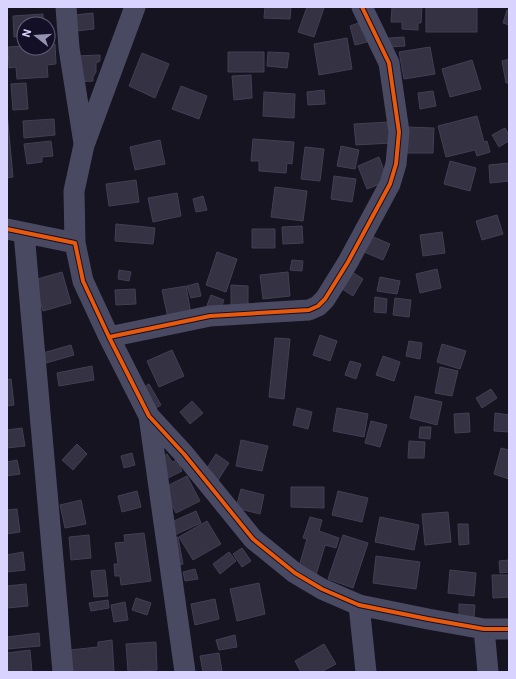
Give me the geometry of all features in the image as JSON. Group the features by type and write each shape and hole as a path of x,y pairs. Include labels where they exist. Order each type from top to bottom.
{"street":[{"path":"66,7 69,48 84,146"},
{"path":"135,7 84,146 74,191 75,243 83,282 149,416 184,454 253,538 295,573 322,589 359,605 428,620 484,629 509,629"},
{"path":"109,337 210,316 309,310 318,306 325,299 348,262 390,184 396,164 399,132 389,63 362,7"},
{"path":"63,672 15,231 75,243"},
{"path":"149,416 185,672"},
{"path":"359,605 366,672"},
{"path":"484,629 488,672"}],"building":[{"path":"265,7 291,7 290,19 264,18"},
{"path":"307,7 324,8 314,37 298,32"},
{"path":"392,7 422,7 421,23 418,23 418,30 402,29 402,22 391,22"},
{"path":"426,7 477,7 477,32 426,32"},
{"path":"507,10 509,11 509,25 503,23"},
{"path":"93,13 94,29 76,31 75,15"},
{"path":"43,14 43,16 16,16 16,37 14,37 13,16"},
{"path":"361,22 367,42 355,45 350,26"},
{"path":"404,37 405,46 389,47 389,38"},
{"path":"347,38 352,69 319,75 314,44"},
{"path":"16,46 16,56 56,56 56,64 47,65 48,77 17,79 16,67 9,68 8,47"},
{"path":"430,47 435,74 404,79 399,52"},
{"path":"228,52 264,52 264,72 228,72"},
{"path":"268,52 289,53 287,68 267,66"},
{"path":"142,53 169,64 155,98 129,86"},
{"path":"100,55 100,61 96,63 96,72 93,77 93,81 75,82 75,56"},
{"path":"509,59 509,83 506,83 502,61"},
{"path":"472,60 481,89 450,97 442,69"},
{"path":"251,75 252,98 234,100 232,76"},
{"path":"26,83 28,109 13,110 11,84"},
{"path":"181,86 207,96 199,119 172,109"},
{"path":"324,90 325,104 308,105 307,92"},
{"path":"433,91 436,106 420,109 418,93"},
{"path":"264,92 295,94 294,118 263,116"},
{"path":"7,112 13,177 7,178"},
{"path":"477,116 484,142 487,141 490,152 477,156 475,150 446,157 438,126"},
{"path":"54,119 55,135 24,138 23,121"},
{"path":"390,122 391,143 356,145 354,124"},
{"path":"406,127 434,128 433,153 405,153"},
{"path":"505,128 509,135 509,141 499,147 492,135"},
{"path":"253,139 294,142 292,164 287,163 286,173 259,171 259,161 251,161"},
{"path":"160,140 165,164 135,170 130,147"},
{"path":"51,141 53,156 42,157 42,162 27,164 24,144"},
{"path":"341,146 359,150 355,169 337,166"},
{"path":"305,147 324,149 320,181 301,179"},
{"path":"379,157 388,181 367,189 358,166"},
{"path":"450,161 476,168 470,191 444,184"},
{"path":"509,163 509,181 490,183 489,165"},
{"path":"334,176 356,179 352,202 331,199"},
{"path":"136,180 139,202 109,206 106,184"},
{"path":"275,187 307,191 303,221 271,217"},
{"path":"177,193 181,216 153,222 148,198"},
{"path":"203,196 207,210 196,212 193,199"},
{"path":"497,215 503,234 482,240 476,221"},
{"path":"116,224 155,228 153,244 115,241"},
{"path":"302,226 303,243 283,244 282,227"},
{"path":"252,229 275,229 275,248 252,248"},
{"path":"442,232 445,253 423,256 420,235"},
{"path":"371,236 390,244 383,260 364,252"},
{"path":"217,252 237,259 226,292 206,285"},
{"path":"292,260 303,261 302,271 290,270"},
{"path":"346,268 363,279 353,296 336,285"},
{"path":"437,269 441,288 420,293 416,274"},
{"path":"119,270 131,272 129,281 118,279"},
{"path":"62,272 71,303 43,311 34,280"},
{"path":"288,272 290,296 263,299 260,275"},
{"path":"380,277 400,281 397,294 377,291"},
{"path":"198,283 201,296 191,298 187,286"},
{"path":"231,285 248,286 248,308 231,308"},
{"path":"186,286 191,314 168,318 162,290"},
{"path":"135,289 136,304 116,305 115,290"},
{"path":"211,295 224,300 219,313 206,308"},
{"path":"375,297 387,299 386,313 374,312"},
{"path":"395,298 411,300 409,317 393,315"},
{"path":"320,335 337,341 330,361 313,355"},
{"path":"275,338 290,339 284,399 269,397"},
{"path":"409,341 422,343 420,359 406,356"},
{"path":"442,344 466,351 460,369 437,362"},
{"path":"71,345 74,355 46,363 43,353"},
{"path":"172,350 184,376 159,387 147,361"},
{"path":"383,356 400,362 394,381 376,375"},
{"path":"350,361 361,364 356,379 345,375"},
{"path":"92,366 94,380 59,386 57,373"},
{"path":"440,367 458,371 452,396 435,393"},
{"path":"11,379 14,405 7,406 7,380"},
{"path":"149,384 161,405 149,412 137,391"},
{"path":"491,389 497,398 482,408 476,398"},
{"path":"415,396 442,402 437,425 410,418"},
{"path":"192,401 203,413 190,424 180,412"},
{"path":"297,408 312,412 308,429 293,425"},
{"path":"337,408 368,414 364,437 333,431"},
{"path":"469,413 470,432 455,433 454,414"},
{"path":"495,413 509,415 509,432 494,431"},
{"path":"371,421 387,425 380,447 365,443"},
{"path":"420,427 431,427 430,439 419,438"},
{"path":"22,428 25,446 7,448 7,430"},
{"path":"241,440 268,446 262,471 236,466"},
{"path":"409,441 425,442 424,458 408,458"},
{"path":"77,444 87,454 73,470 62,460"},
{"path":"501,448 509,450 509,479 494,474"},
{"path":"132,453 135,465 124,468 121,456"},
{"path":"167,454 172,462 177,460 182,471 168,478 159,459"},
{"path":"216,454 229,463 218,480 205,471"},
{"path":"17,460 20,474 7,476 7,462"},
{"path":"187,476 200,501 176,513 163,488"},
{"path":"291,487 324,487 324,508 291,507"},
{"path":"241,489 264,495 260,514 236,508"},
{"path":"137,491 141,507 122,512 118,496"},
{"path":"338,491 368,498 362,522 332,515"},
{"path":"81,500 86,524 65,528 60,505"},
{"path":"17,509 20,532 7,534 7,510"},
{"path":"196,511 201,523 170,537 165,525"},
{"path":"448,512 451,542 425,545 422,514"},
{"path":"310,517 322,520 319,531 339,538 336,548 325,545 316,575 298,570 307,539 303,538"},
{"path":"380,517 419,525 414,550 375,542"},
{"path":"207,521 221,544 193,560 179,537"},
{"path":"458,524 468,524 469,544 459,545"},
{"path":"144,533 151,581 121,585 120,576 115,576 114,564 118,564 115,543 125,542 124,535"},
{"path":"89,535 91,558 71,560 69,537"},
{"path":"343,535 368,543 353,588 328,579"},
{"path":"178,537 183,564 174,566 169,539"},
{"path":"242,548 251,561 242,567 233,554"},
{"path":"23,552 25,570 7,572 7,555"},
{"path":"229,552 236,561 220,574 213,564"},
{"path":"376,556 420,562 416,589 373,583"},
{"path":"509,560 509,572 500,573 499,561"},
{"path":"195,569 198,579 185,581 183,572"},
{"path":"105,570 108,596 94,597 91,571"},
{"path":"450,570 476,573 474,596 448,593"},
{"path":"492,575 509,575 509,597 493,598"},
{"path":"259,583 265,614 237,621 230,589"},
{"path":"26,584 28,606 7,608 7,586"},
{"path":"136,598 151,603 147,615 132,610"},
{"path":"215,599 219,619 195,625 191,604"},
{"path":"108,600 109,608 91,611 89,603"},
{"path":"125,602 128,620 114,622 111,605"},
{"path":"459,604 475,605 474,617 459,617"},
{"path":"39,633 40,646 7,649 7,637"},
{"path":"235,635 237,647 219,650 216,640"},
{"path":"112,640 114,672 72,672 70,650 98,647 98,642"},
{"path":"156,642 157,670 128,672 126,644"},
{"path":"324,644 336,664 321,672 301,672 295,661"},
{"path":"30,650 32,672 8,672 7,653"},
{"path":"219,653 222,671 203,672 200,656"}],"cycle path":[{"path":"109,337 210,316 309,310 318,306 325,299 348,262 390,184 396,164 399,132 389,63 362,7"},
{"path":"7,229 75,243 83,281 109,337 149,416 184,454 253,539 295,573 322,589 359,605 484,629 509,629"}]}
